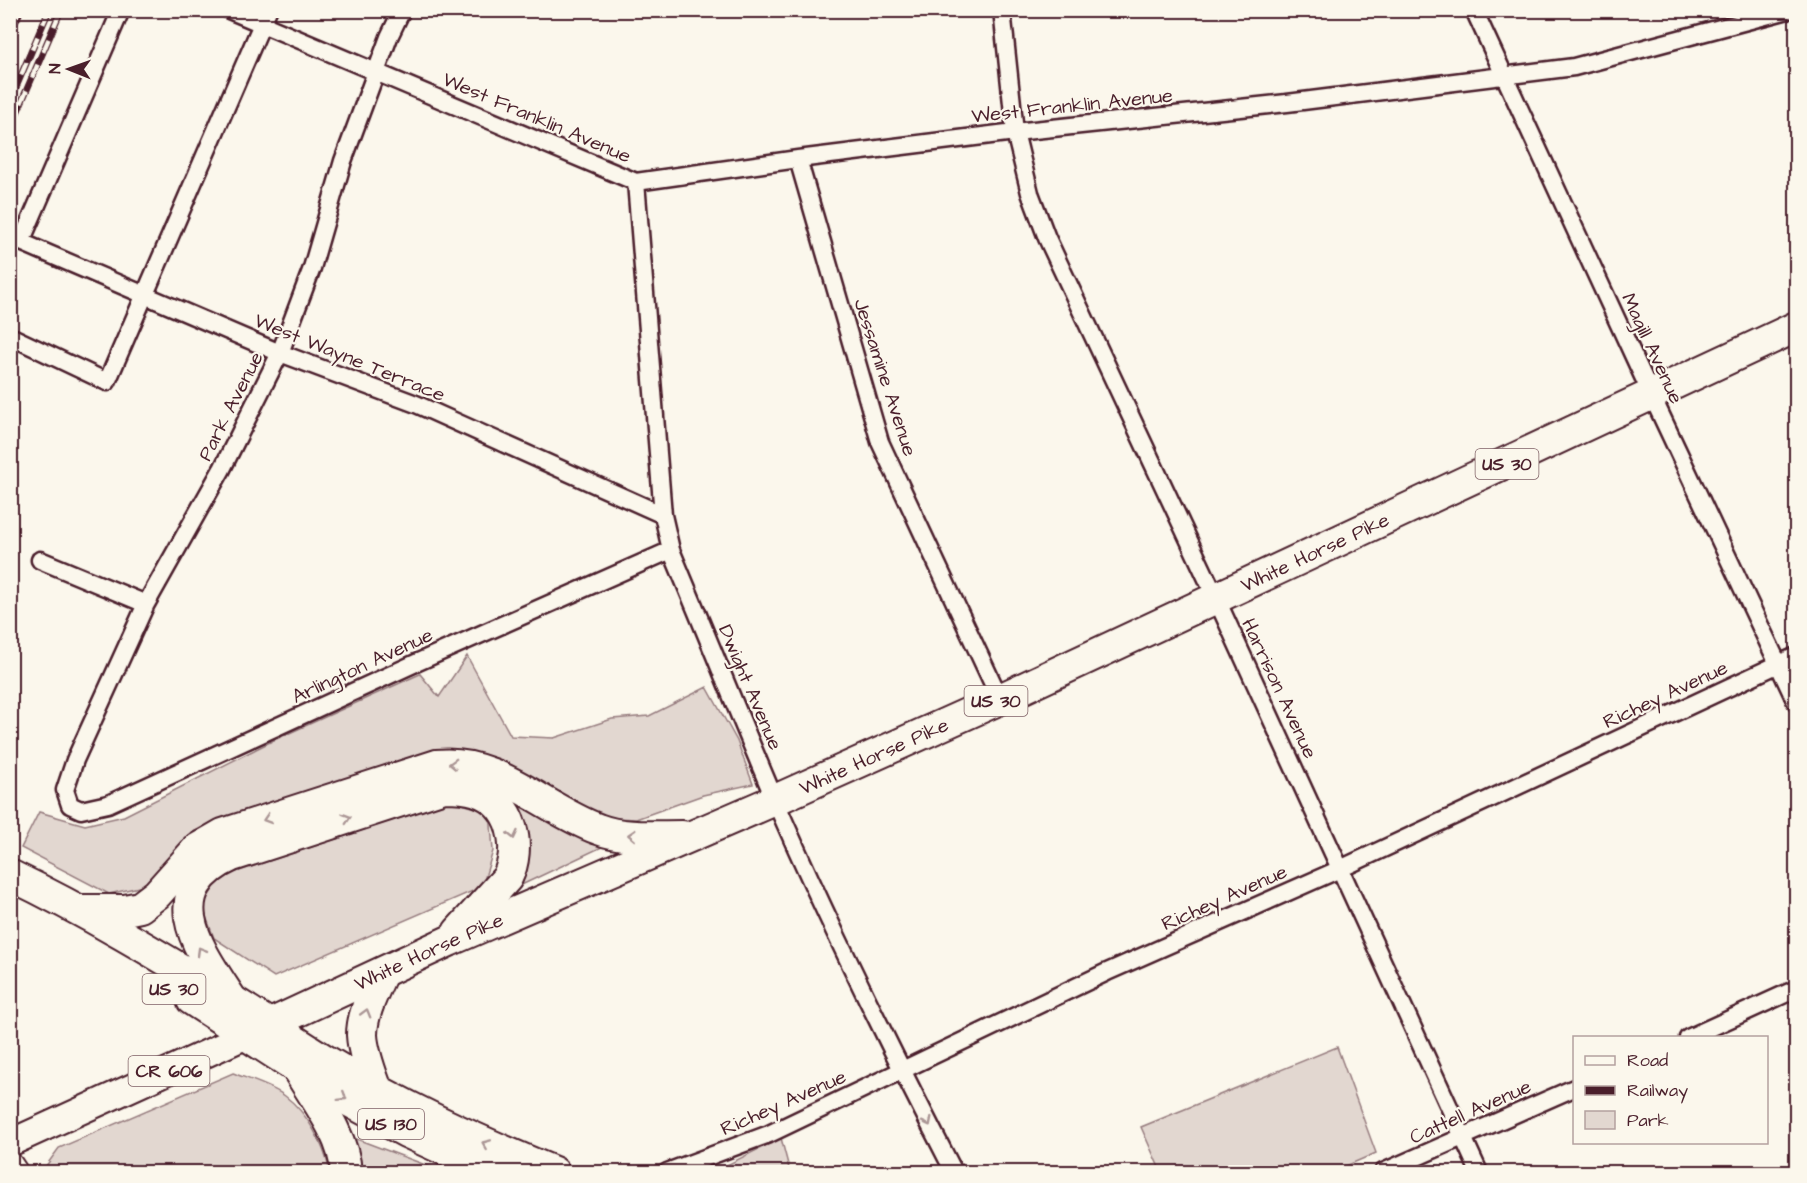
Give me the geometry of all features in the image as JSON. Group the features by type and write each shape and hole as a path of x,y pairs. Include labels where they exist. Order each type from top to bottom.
{"highway":[{"name":"White Horse Pike","path":"259,1030 449,942 1000,699 1797,327"},
{"path":"10,875 80,910 125,910 140,907 157,894 197,849 216,837 437,765 460,764 478,768 500,777 600,830 634,836 690,836"},
{"path":"232,1000 199,949 189,920 190,906 196,886 213,866 232,856 444,787 460,787 485,795 501,808 513,831 514,855 512,868 500,888 449,942"},
{"name":"US 30","path":"10,896 259,1030 294,1065"},
{"name":"US 130","path":"80,910 232,1000 259,1030 325,1060 376,1090 457,1132 554,1173"},
{"path":"376,1090 362,1037 369,1003 382,973"},
{"path":"294,1065 326,1116 336,1137 346,1173"},
{"name":"US 130","path":"294,1065 345,1099 406,1132 493,1173"}],"main road":[{"name":"White Horse Pike","path":"10,1143 259,1030"},
{"path":"10,1166 14,1173"}],"street":[{"path":"10,17 13,10"},
{"name":"West Wayne Terrace","path":"121,10 21,242 145,297 416,404 663,516"},
{"name":"West Franklin Avenue","path":"229,10 265,17 375,73 636,182 1015,132 1504,77 1574,67 1788,10"},
{"name":"Park Avenue","path":"70,805 64,790 75,760 146,604 222,469 280,352 312,268 343,161 388,37 402,10"},
{"name":"Harrison Avenue","path":"1002,10 1015,132 1030,193 1047,238 1216,598 1479,1173"},
{"name":"Magill Avenue","path":"1474,10 1652,396 1797,702"},
{"path":"10,336 107,382 265,17"},
{"name":"Jessamine Avenue","path":"798,159 880,442 1000,699"},
{"name":"Dwight Avenue","path":"636,182 663,516 671,550 775,800 902,1071 954,1173"},
{"name":"Arlington Avenue","path":"70,805 81,810 108,804 418,662 671,550"},
{"path":"40,560 146,604"},
{"name":"Richey Avenue","path":"667,1173 769,1134 1107,972 1340,869 1797,656"},
{"path":"1692,1036 1797,989"},
{"name":"Cattell Avenue","path":"1383,1173 1573,1089"}],"green space":[{"path":"467,656 511,736 554,738 612,719 649,716 707,687 737,741 753,784 703,795 636,819 594,817 464,755 412,757 322,790 192,832 143,886 109,894 21,848 39,812 85,825 124,816 274,740 420,674 439,697"},
{"path":"508,794 606,845 513,889"},
{"path":"451,801 490,812 493,851 482,887 274,977 214,938 202,906 221,877"},
{"path":"1337,1047 1376,1153 1332,1172 1161,1172 1141,1127"},
{"path":"233,1073 274,1089 301,1111 324,1151 330,1172 48,1172 46,1166 59,1148"},
{"path":"346,1135 444,1172 354,1172"},
{"path":"781,1138 790,1172 713,1172"}],"railway":[{"path":"10,101 49,10"},
{"path":"10,129 61,10"}]}
